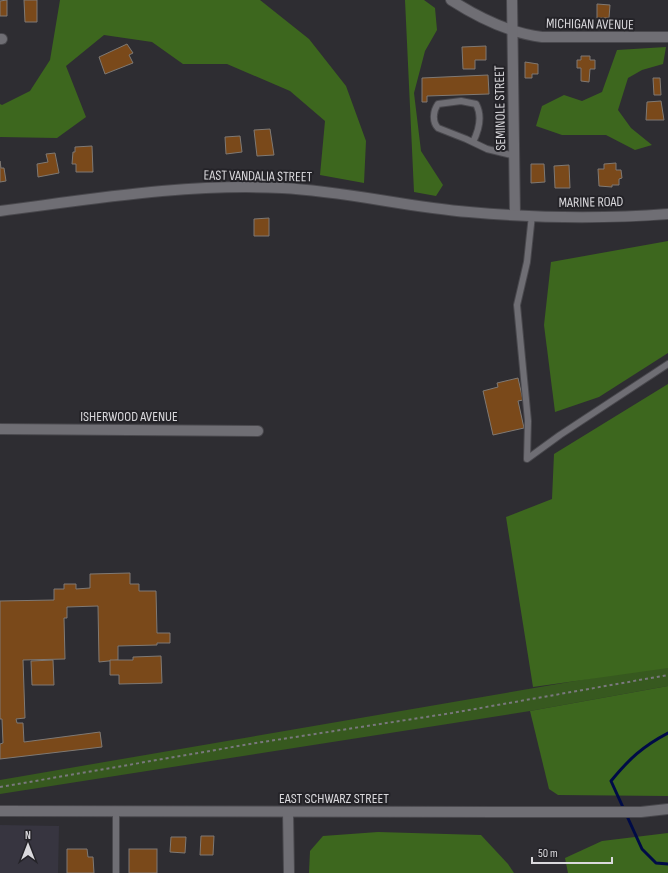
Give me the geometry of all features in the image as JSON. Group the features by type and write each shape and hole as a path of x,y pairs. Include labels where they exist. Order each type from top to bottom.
{"street":[{"name":"MICHIGAN AVENUE","path":"451,0 484,19 524,35 542,37 668,37"},
{"name":"SEMINOLE STREET","path":"512,0 515,215"},
{"name":"EAST VANDALIA STREET","path":"0,211 176,190 233,187 315,190 427,207 515,215"},
{"name":"MARINE ROAD","path":"515,215 563,217 668,214"},
{"name":"ISHERWOOD AVENUE","path":"0,430 258,431"},
{"name":"EAST SCHWARZ STREET","path":"0,811 633,812 668,809"},
{"path":"288,812 289,873"}],"lane":[{"path":"473,142 480,124 476,104 461,102 438,104 435,114 435,125 445,132 473,142 487,149 515,156"},
{"path":"532,215 527,262 517,304 528,421 527,459 560,435 668,364"},
{"path":"116,812 116,873"}],"path":[{"path":"0,788 256,743 452,713 668,675"}],"shaded area":[{"path":"0,825 59,826 58,873 0,873"}],"green space":[{"path":"60,0 260,0 309,39 346,86 366,141 364,183 320,175 325,121 290,91 227,64 183,64 152,42 104,35 66,66 86,117 57,138 0,137 0,104 2,105 30,91 50,60"},
{"path":"405,0 424,0 435,8 437,30 425,51 414,93 421,151 443,185 436,196 414,192"},
{"path":"666,47 663,64 642,70 628,78 618,110 631,128 652,145 635,150 606,135 562,135 536,126 542,106 564,95 582,101 602,92 617,50"},
{"path":"668,241 668,353 599,397 555,412 544,325 551,262"},
{"path":"668,384 668,668 533,687 506,517 552,499 554,454"},
{"path":"668,665 668,686 530,711 0,794 0,780"},
{"path":"668,686 668,796 558,795 549,789 530,711"},
{"path":"378,832 481,835 508,864 514,873 309,873 310,851 323,836"},
{"path":"668,833 668,873 568,873 565,858 602,841"}],"building":[{"path":"7,0 7,16 0,16 0,1"},
{"path":"24,0 37,0 37,22 25,22"},
{"path":"597,4 610,5 609,18 597,18"},
{"path":"127,44 133,53 129,55 133,63 105,74 99,57"},
{"path":"486,46 486,60 475,60 475,69 463,69 462,47"},
{"path":"581,56 590,56 590,60 595,60 595,69 590,69 589,82 581,81 581,68 577,68 577,60 581,60"},
{"path":"525,62 538,64 538,74 532,74 532,78 525,78"},
{"path":"488,75 489,94 427,96 427,102 422,102 422,78"},
{"path":"653,78 660,78 661,95 654,95"},
{"path":"661,101 664,120 646,120 647,102"},
{"path":"270,129 274,155 257,156 254,130"},
{"path":"240,136 242,152 226,154 225,137"},
{"path":"92,146 93,172 76,172 76,164 72,164 75,147"},
{"path":"55,153 59,173 38,177 37,164 48,162 46,154"},
{"path":"0,161 1,168 4,168 6,181 0,182"},
{"path":"616,163 616,170 621,170 622,178 619,179 619,185 612,185 612,187 599,186 598,169 604,169 604,164"},
{"path":"531,164 544,164 545,182 531,183"},
{"path":"569,165 570,188 555,188 554,166"},
{"path":"269,218 269,236 254,236 254,219"},
{"path":"518,378 523,400 518,401 524,428 493,435 483,391 498,387 497,383"},
{"path":"130,573 130,584 139,584 139,591 156,591 157,633 170,633 170,643 157,643 157,645 118,646 118,660 99,662 98,606 67,607 67,618 64,618 65,659 23,660 25,718 16,719 17,723 23,723 24,742 100,732 102,747 0,759 0,744 3,743 2,719 0,719 0,601 54,600 54,589 64,589 64,584 76,584 76,589 90,588 90,574"},
{"path":"161,656 162,683 119,684 119,675 110,675 110,660 133,660 133,657"},
{"path":"53,660 54,685 32,685 31,661"},
{"path":"201,836 214,836 213,855 200,855"},
{"path":"171,837 186,837 185,853 170,852"},
{"path":"67,849 87,849 88,857 93,857 94,873 67,873"},
{"path":"129,849 157,849 157,873 129,873"}],"waterway":[{"path":"668,733 651,743 637,754 611,781 642,849 656,863 668,864"}]}
